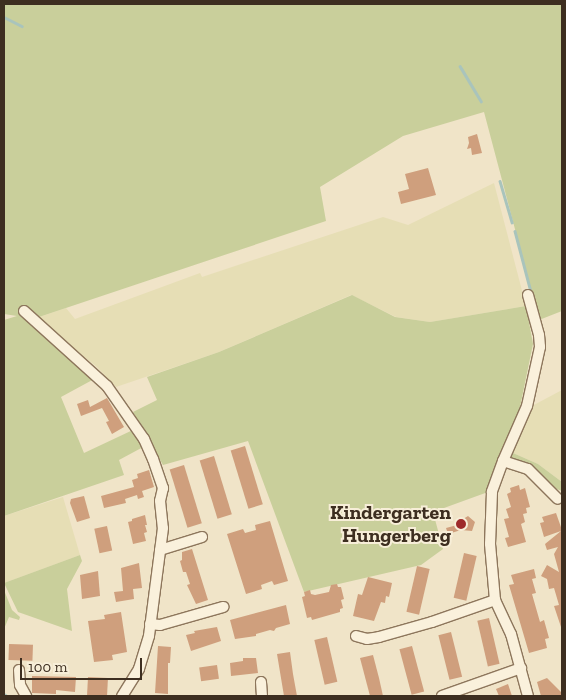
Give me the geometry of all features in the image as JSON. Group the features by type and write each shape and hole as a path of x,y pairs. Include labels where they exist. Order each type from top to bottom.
{"street":[{"path":"528,295 539,335 540,347 527,406 492,492 490,544 495,600 510,634 528,696"},
{"path":"24,311 107,386 144,439 163,488 160,501 163,514 160,550 143,660 122,696"},
{"path":"503,461 528,469 558,499"},
{"path":"160,550 202,537"},
{"path":"356,636 367,639 379,637 432,622 495,600"},
{"path":"150,624 160,625 223,607"},
{"path":"442,696 521,668"},
{"path":"19,670 20,686 26,696"},
{"path":"261,682 262,696"}],"shaded area":[{"path":"494,183 526,306 430,322 396,317 351,295 219,352 116,387 97,367 36,318 66,308 75,319 200,273 202,277 383,217 408,225"},
{"path":"562,390 562,482 538,464 513,453 532,406"},
{"path":"63,497 80,555 4,583 4,516"}],"green space":[{"path":"4,4 562,4 562,311 539,320 484,112 403,136 320,187 326,221 36,318 96,378 61,397 84,453 135,429 145,446 119,460 124,475 4,516 4,320 17,316 4,314"},
{"path":"352,295 395,317 430,322 526,306 533,344 520,407 488,492 433,512 443,549 421,565 304,592 248,441 163,465 133,412 157,400 147,377 219,352"},
{"path":"532,406 513,453 538,464 562,482 562,491 549,486 506,460"},
{"path":"80,555 82,561 67,589 72,631 18,612 4,583"},
{"path":"4,590 12,610 20,617 19,620 9,617 4,629"}],"building":[{"path":"477,134 482,153 472,155 471,148 467,149 468,137"},
{"path":"428,168 436,195 401,204 398,192 409,189 405,174"},
{"path":"107,398 124,427 112,434 106,422 109,421 102,408 81,416 77,404 88,400 90,407"},
{"path":"245,446 263,504 248,509 231,450"},
{"path":"214,456 232,514 217,519 200,460"},
{"path":"184,465 202,523 187,528 170,469"},
{"path":"149,470 154,487 142,491 144,497 138,499 137,495 125,499 126,503 104,508 101,496 134,487 132,480 138,478 137,474"},
{"path":"519,485 520,490 525,488 530,507 526,508 527,513 523,514 525,522 521,524 526,542 508,547 505,538 509,537 504,519 509,518 506,509 511,507 507,494 511,492 510,488"},
{"path":"84,496 90,518 77,522 70,503 71,499"},
{"path":"556,513 562,530 561,627 554,606 559,605 554,588 549,589 547,579 541,576 547,565 559,572 554,554 558,547 547,550 545,544 561,531 544,537 540,523 544,522 542,517"},
{"path":"145,515 147,532 144,533 146,541 133,544 128,522"},
{"name":"Kindergarten Hungerberg","path":"468,516 475,522 472,531 461,530 448,534 446,528 461,524 460,521"},
{"path":"270,521 288,581 274,585 272,581 261,585 262,589 246,594 227,534 243,529 245,533 256,530 255,525"},
{"path":"107,526 112,550 99,553 94,529"},
{"path":"192,549 208,600 196,604 187,585 190,584 186,572 183,572 180,561 182,560 182,552"},
{"path":"464,553 477,556 466,601 454,598"},
{"path":"139,563 142,588 133,589 134,599 116,602 114,592 123,591 121,568"},
{"path":"417,566 430,569 419,615 406,612"},
{"path":"534,569 536,578 532,579 536,593 532,594 540,622 544,620 549,638 545,639 547,648 529,653 509,585 514,584 511,575"},
{"path":"98,571 100,596 82,599 80,575"},
{"path":"368,577 392,583 389,597 386,596 385,603 381,602 374,621 353,616 358,594 362,595"},
{"path":"337,584 338,587 341,587 344,599 341,600 343,608 340,609 340,612 312,620 311,617 307,618 302,597 305,596 304,592 310,590 311,594 315,595 329,592 331,585"},
{"path":"286,605 290,624 276,628 274,631 270,630 256,634 256,636 235,639 230,620"},
{"path":"121,612 127,652 112,655 113,660 94,662 88,621 105,619 104,615"},
{"path":"489,618 500,664 488,666 477,621"},
{"path":"217,627 221,641 191,651 186,635 195,633 194,631"},
{"path":"451,632 462,677 450,680 438,635"},
{"path":"327,637 337,682 325,685 314,640"},
{"path":"9,644 33,645 32,661 8,660"},
{"path":"158,646 171,647 170,663 168,663 168,694 155,693"},
{"path":"412,646 424,691 412,695 399,649"},
{"path":"290,652 297,696 284,696 277,654"},
{"path":"373,655 383,696 370,696 360,658"},
{"path":"243,658 256,658 258,673 231,676 230,663 243,661"},
{"path":"217,665 219,679 201,681 199,668"},
{"path":"32,676 76,677 75,692 56,690 56,694 32,693"},
{"path":"88,677 108,678 107,696 87,696"},
{"path":"547,678 562,693 562,696 541,696 537,682"},
{"path":"508,684 512,696 499,696 496,689"}],"waterway":[{"path":"4,17 22,26"},
{"path":"460,66 481,101"},
{"path":"500,181 512,222"},
{"path":"515,231 531,292"}],"place":[{"name":"Kindergarten Hungerberg","path":"461,524"}]}
